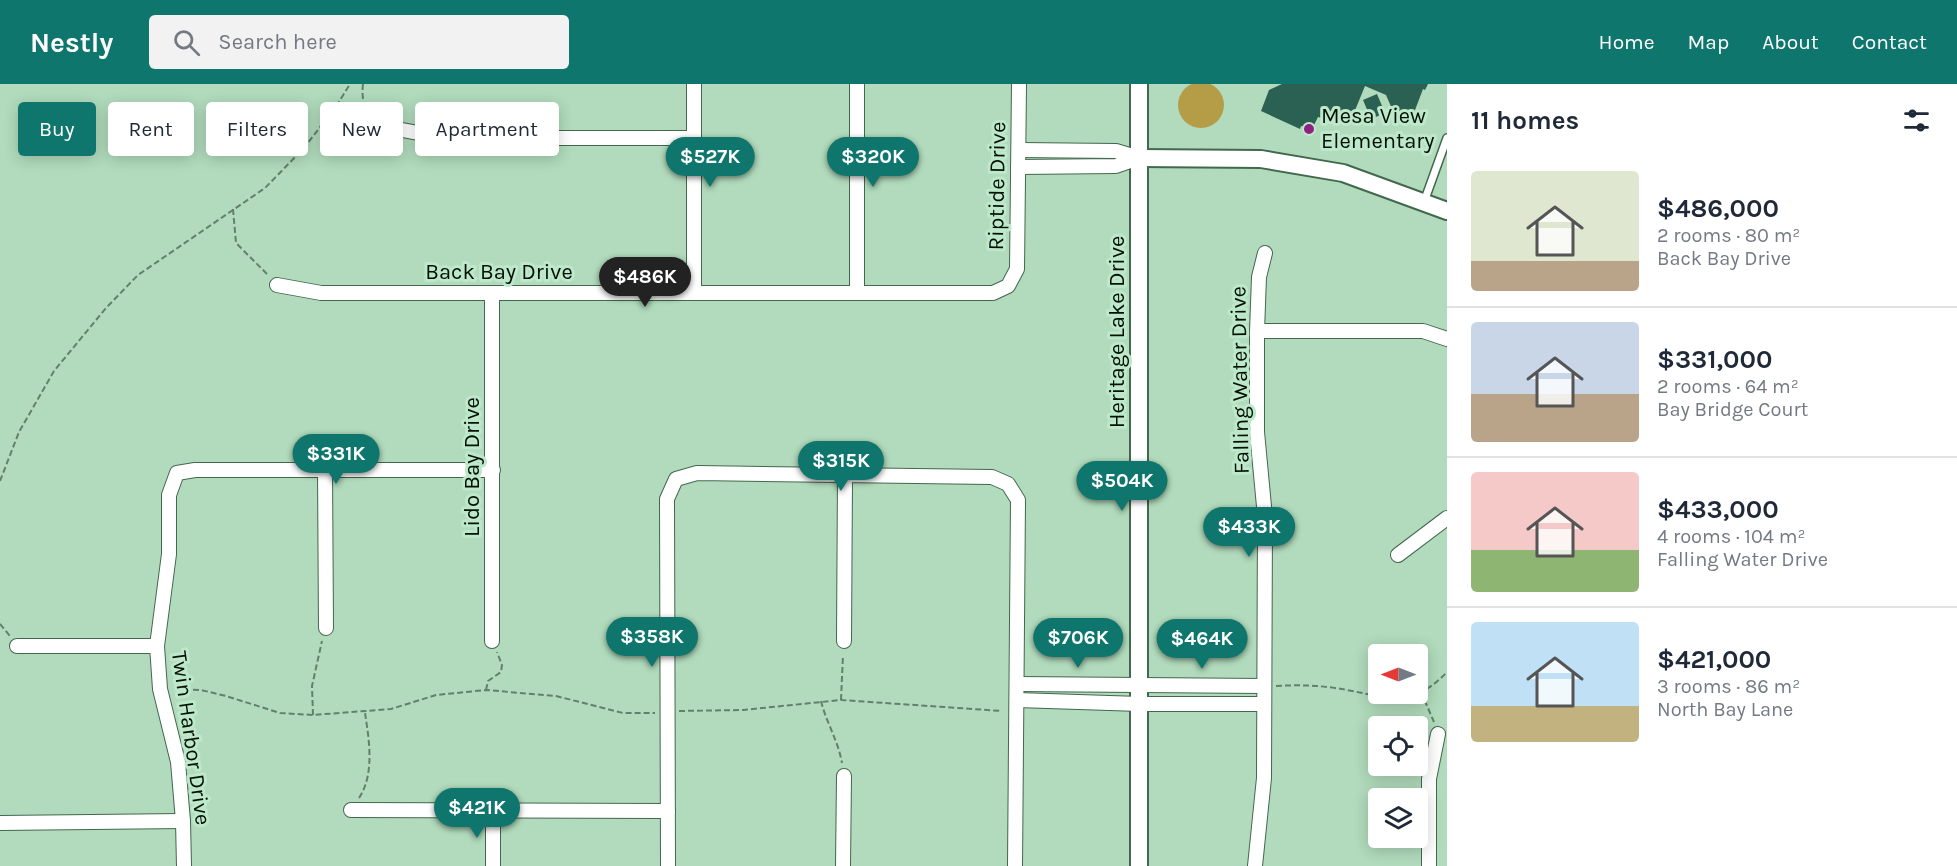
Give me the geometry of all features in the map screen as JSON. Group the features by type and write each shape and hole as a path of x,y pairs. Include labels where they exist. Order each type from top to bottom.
{"street":[{"path":"694,84 694,292"},
{"path":"857,84 857,293"},
{"name":"Riptide Drive","path":"1008,286 1017,269 1019,84"},
{"name":"Heritage Lake Drive","path":"1139,84 1139,866"},
{"path":"403,130 444,138 694,138"},
{"path":"1018,150 1116,151 1139,158 1261,159 1343,173 1447,211"},
{"path":"1018,167 1116,166 1139,158"},
{"name":"Falling Water Drive","path":"1256,866 1264,778 1265,517 1257,432 1257,331 1259,277 1265,253"},
{"name":"Back Bay Drive","path":"276,285 321,293 993,293 1008,286"},
{"name":"Lido Bay Drive","path":"492,293 492,641"},
{"path":"1257,331 1423,331 1447,339"},
{"name":"Twin Harbor Drive","path":"184,866 178,762 160,689 157,646 169,554 168,495 177,474 195,470 325,470"},
{"path":"326,628 325,470 493,470"},
{"path":"668,866 667,499 676,479 697,473 992,477 1008,484 1018,501 1015,866"},
{"path":"844,641 845,476"},
{"path":"1398,555 1447,518"},
{"path":"17,646 157,646"},
{"path":"1017,684 1263,686"},
{"path":"1017,706 1263,704"},
{"path":"1428,866 1429,779 1438,734"},
{"path":"843,866 844,776"},
{"path":"351,810 668,811"},
{"path":"493,811 493,866"},
{"path":"0,823 183,821"}],"lane":[{"path":"1424,202 1447,138"}],"path":[{"path":"0,481 19,432 54,371 106,308 138,275 266,188 304,148 338,105 350,84"},
{"path":"363,84 364,102"},
{"path":"233,209 236,243 276,285"},
{"path":"312,715 312,686 326,628"},
{"path":"486,690 488,681 501,672 502,665 492,641"},
{"path":"841,700 844,641"},
{"path":"1428,688 1447,672"},
{"path":"1263,686 1327,687 1368,694"},
{"path":"160,689 201,690 280,713 312,715 365,713 391,709 436,695 486,690 556,696 623,713 743,710 821,700 1017,706"},
{"path":"821,700 824,713 836,737 844,776"},
{"path":"1426,704 1438,734"},
{"path":"351,810 364,790 369,761 365,713"}],"shaded area":[{"path":"1201,82 1210,83 1218,88 1223,96 1223,114 1218,122 1210,127 1201,128 1192,127 1184,122 1179,114 1178,105 1179,96 1184,88 1192,83"}],"building":[{"path":"1282,84 1428,84 1425,90 1423,89 1412,118 1393,111 1386,95 1365,86 1349,125 1318,117 1312,129 1301,126 1300,129 1261,111 1269,90"},
{"path":"1377,94 1385,113 1371,119 1363,100"}],"place":[{"name":"Mesa View Elementary","path":"1309,129"}]}
